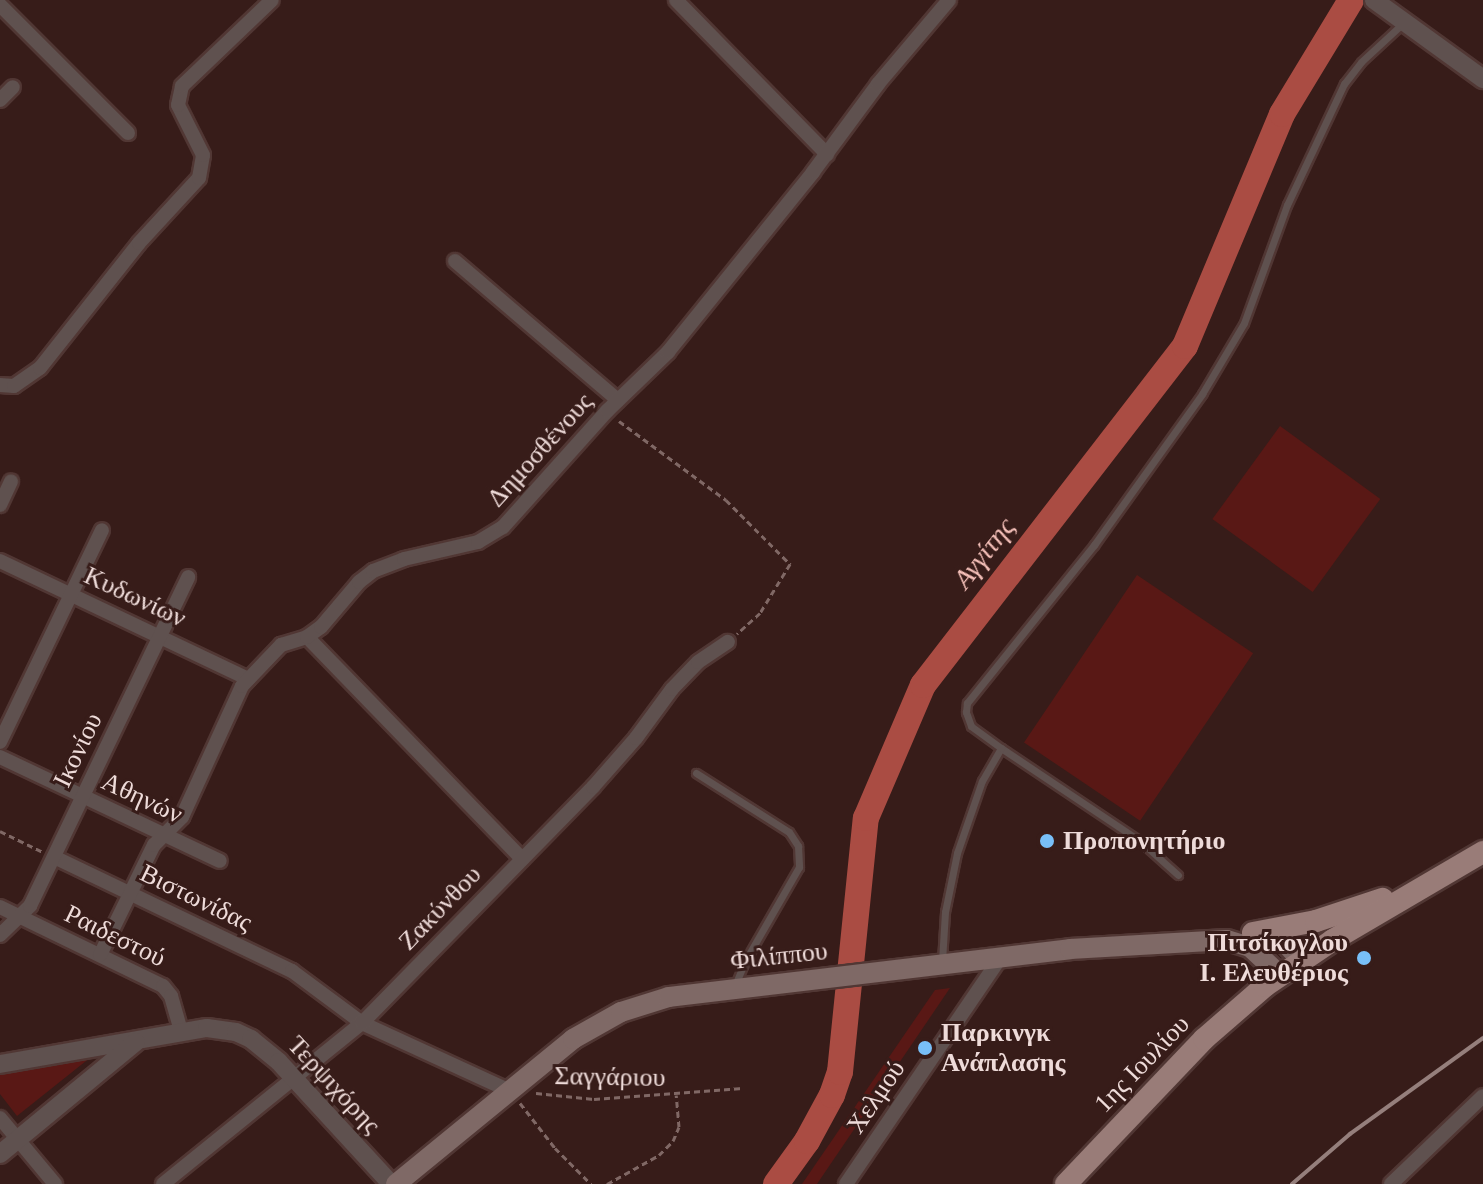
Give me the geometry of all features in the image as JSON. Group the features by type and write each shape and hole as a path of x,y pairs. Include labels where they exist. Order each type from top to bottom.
{"main road":[{"path":"1253,933 1316,921 1425,885 1483,852"},
{"name":"1ης Ιουλίου","path":"1066,1184 1204,1039 1280,975 1425,885"},
{"name":"Φιλίππου","path":"394,1184 573,1039 621,1012 684,994 734,987 1001,957 1227,940 1253,933"},
{"path":"1253,933 1280,937 1301,960"},
{"path":"1227,940 1250,947 1280,975"}],"street":[{"path":"0,385 14,386 40,368 139,243 199,178 203,155 178,105 182,86 272,0"},
{"path":"676,0 827,154"},
{"name":"Δημοσθένους","path":"100,955 154,845 182,817 235,696 248,679 281,645 307,637 321,627 363,578 378,568 470,544 497,532 558,469 607,411 677,341 827,154 878,84 949,0"},
{"path":"1375,1 1483,79"},
{"path":"0,5 128,133"},
{"path":"0,100 13,87"},
{"path":"455,261 618,400"},
{"path":"0,505 11,481"},
{"path":"0,742 102,530"},
{"name":"Κυδωνίων","path":"0,561 248,679"},
{"name":"Ικονίου","path":"0,935 21,917 54,857 188,577"},
{"path":"307,637 522,859"},
{"name":"Ζακύνθου","path":"163,1184 362,1023 593,787 636,738 672,689 698,662 728,642"},
{"name":"Αθηνών","path":"0,757 220,861"},
{"name":"Βιστωνίδας","path":"54,857 292,971 362,1023 508,1090"},
{"name":"Ραιδεστού","path":"0,907 166,988 181,1032"},
{"name":"Χελμού","path":"846,1184 1001,957"},
{"name":"Τερψιχόρης","path":"0,1064 207,1028 236,1032 267,1050 394,1184"},
{"path":"0,1154 138,1040"},
{"path":"1391,1184 1483,1096"},
{"path":"0,1118 55,1184"}],"lane":[{"path":"1178,875 1140,841 971,726 966,712 967,703 1102,534 1202,394 1240,330 1287,205 1344,84 1361,62 1404,22"},
{"path":"942,963 945,912 957,853 982,781 1001,748"},
{"path":"696,773 789,832 798,846 799,867 746,959 734,987"}],"path":[{"path":"607,411 726,500 790,564 760,613 728,642"},
{"path":"0,831 54,857"},
{"name":"Σαγγάριου","path":"508,1090 571,1099 676,1095 743,1088"},
{"name":"Σαγγάριου","path":"508,1090 545,1137 591,1184"},
{"path":"607,1184 659,1155 673,1141 679,1127 676,1095"}],"shaded area":[{"path":"1280,426 1380,499 1313,592 1212,519"},
{"path":"1137,575 1253,653 1140,821 1024,742"},
{"path":"950,988 817,1184 802,1184 935,990"},
{"path":"91,1057 17,1116 0,1094 0,1068"}],"waterway":[{"name":"Αγγίτης","path":"776,1184 807,1141 832,1095 840,1072 866,818 923,685 1185,346 1282,114 1351,0"}],"railway":[{"path":"1292,1184 1350,1134 1483,1038"}],"place":[{"name":"Προπονητήριο","path":"1047,841"},
{"name":"Πιτσίκογλου Ι. Ελευθέριος","path":"1364,958"},
{"name":"Παρκινγκ Ανάπλασης","path":"925,1048"}]}
